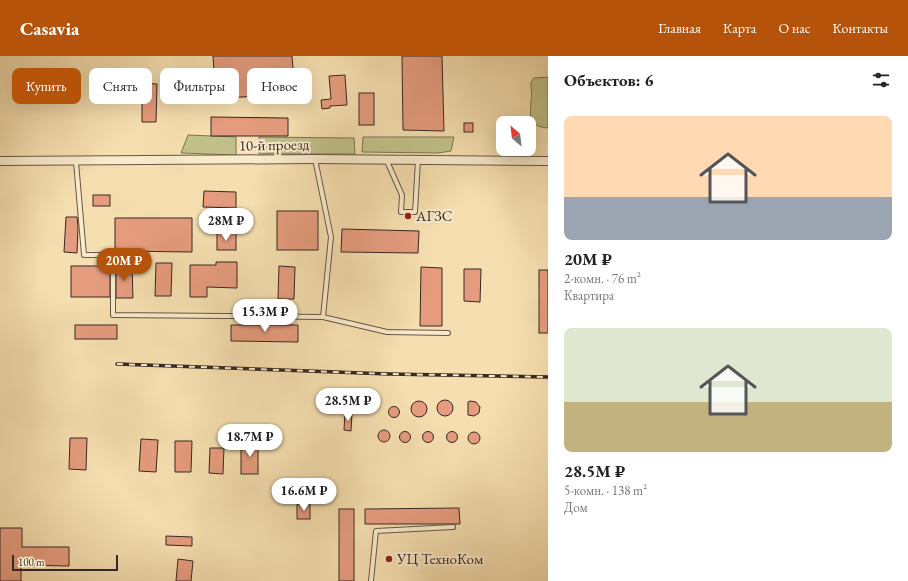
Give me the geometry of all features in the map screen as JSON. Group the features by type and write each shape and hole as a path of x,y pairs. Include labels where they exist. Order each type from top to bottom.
{"street":[{"name":"10-й проезд","path":"0,162 315,159 548,161"}],"lane":[{"path":"315,159 331,237 323,317"},
{"path":"386,159 402,195 401,212 415,212 418,160"},
{"path":"76,162 84,256 110,255 113,262 113,315 323,317 387,332 448,333"},
{"path":"371,581 376,531 453,527"}],"green space":[{"path":"548,77 548,128 536,124 536,116 531,116 531,82 534,78"},
{"path":"188,135 236,137 236,155 181,153"},
{"path":"259,137 354,138 355,154 259,154"},
{"path":"363,137 454,137 451,151 438,153 362,152"}],"building":[{"path":"213,56 292,56 293,68 247,68 247,97 239,97 239,68 214,68"},
{"path":"402,56 442,56 444,131 403,130"},
{"path":"345,75 347,105 330,106 330,108 322,109 321,100 331,99 329,76"},
{"path":"152,84 157,84 156,122 142,122 142,104 152,104"},
{"path":"359,93 374,93 374,125 359,125"},
{"path":"211,117 288,118 288,136 211,136"},
{"path":"464,123 473,123 473,132 464,132"},
{"path":"204,191 236,192 236,208 203,207"},
{"path":"93,195 110,195 110,206 93,206"},
{"path":"277,211 318,211 318,250 277,250"},
{"path":"66,217 77,217 77,253 64,252"},
{"path":"115,218 192,218 192,252 115,251"},
{"path":"342,229 419,231 418,253 341,252"},
{"path":"217,233 236,233 236,250 217,250"},
{"path":"216,262 237,262 237,288 207,287 207,297 190,297 190,265 216,265"},
{"path":"156,263 172,263 171,296 155,296"},
{"path":"116,265 132,265 133,298 116,298"},
{"path":"71,266 110,266 110,297 71,297"},
{"path":"279,266 295,267 294,299 278,299"},
{"path":"421,267 442,268 442,326 420,326"},
{"path":"464,269 481,269 480,302 464,301"},
{"path":"539,270 548,270 548,333 539,333"},
{"path":"75,325 117,325 117,339 75,339"},
{"path":"231,325 298,325 298,342 231,341"},
{"path":"445,400 451,402 453,408 451,414 445,416 439,414 437,408 439,402"},
{"path":"419,401 425,403 427,409 425,415 419,417 413,415 411,409 413,403"},
{"path":"468,402 476,402 480,407 479,413 474,416 468,415"},
{"path":"392,407 396,407 398,408 398,416 392,417 389,414 389,410"},
{"path":"345,412 352,413 351,431 344,430"},
{"path":"382,430 386,430 390,436 386,442 382,442 378,438 378,434"},
{"path":"403,432 407,432 409,433 409,441 403,442 400,439 400,435"},
{"path":"426,432 430,432 432,433 432,441 426,442 423,439 423,435"},
{"path":"450,432 454,432 456,433 456,441 450,442 447,439 447,435"},
{"path":"472,432 476,432 480,438 476,444 472,444 468,440 468,436"},
{"path":"70,438 87,438 86,470 69,469"},
{"path":"141,439 158,440 156,472 139,471"},
{"path":"175,441 192,441 191,472 175,472"},
{"path":"241,443 258,443 258,474 241,474"},
{"path":"210,448 224,448 223,474 209,473"},
{"path":"297,504 310,504 310,519 297,519"},
{"path":"459,508 460,524 365,524 365,509"},
{"path":"339,509 354,509 354,581 339,581"},
{"path":"0,528 22,528 22,547 69,547 69,566 21,565 21,581 0,581"},
{"path":"166,536 192,537 192,546 166,545"},
{"path":"178,559 193,561 191,581 176,581"}],"railway":[{"path":"117,364 389,374 548,377"}],"place":[{"name":"АГЗС","path":"408,216"},
{"name":"УЦ ТехноКом","path":"389,559"}]}
